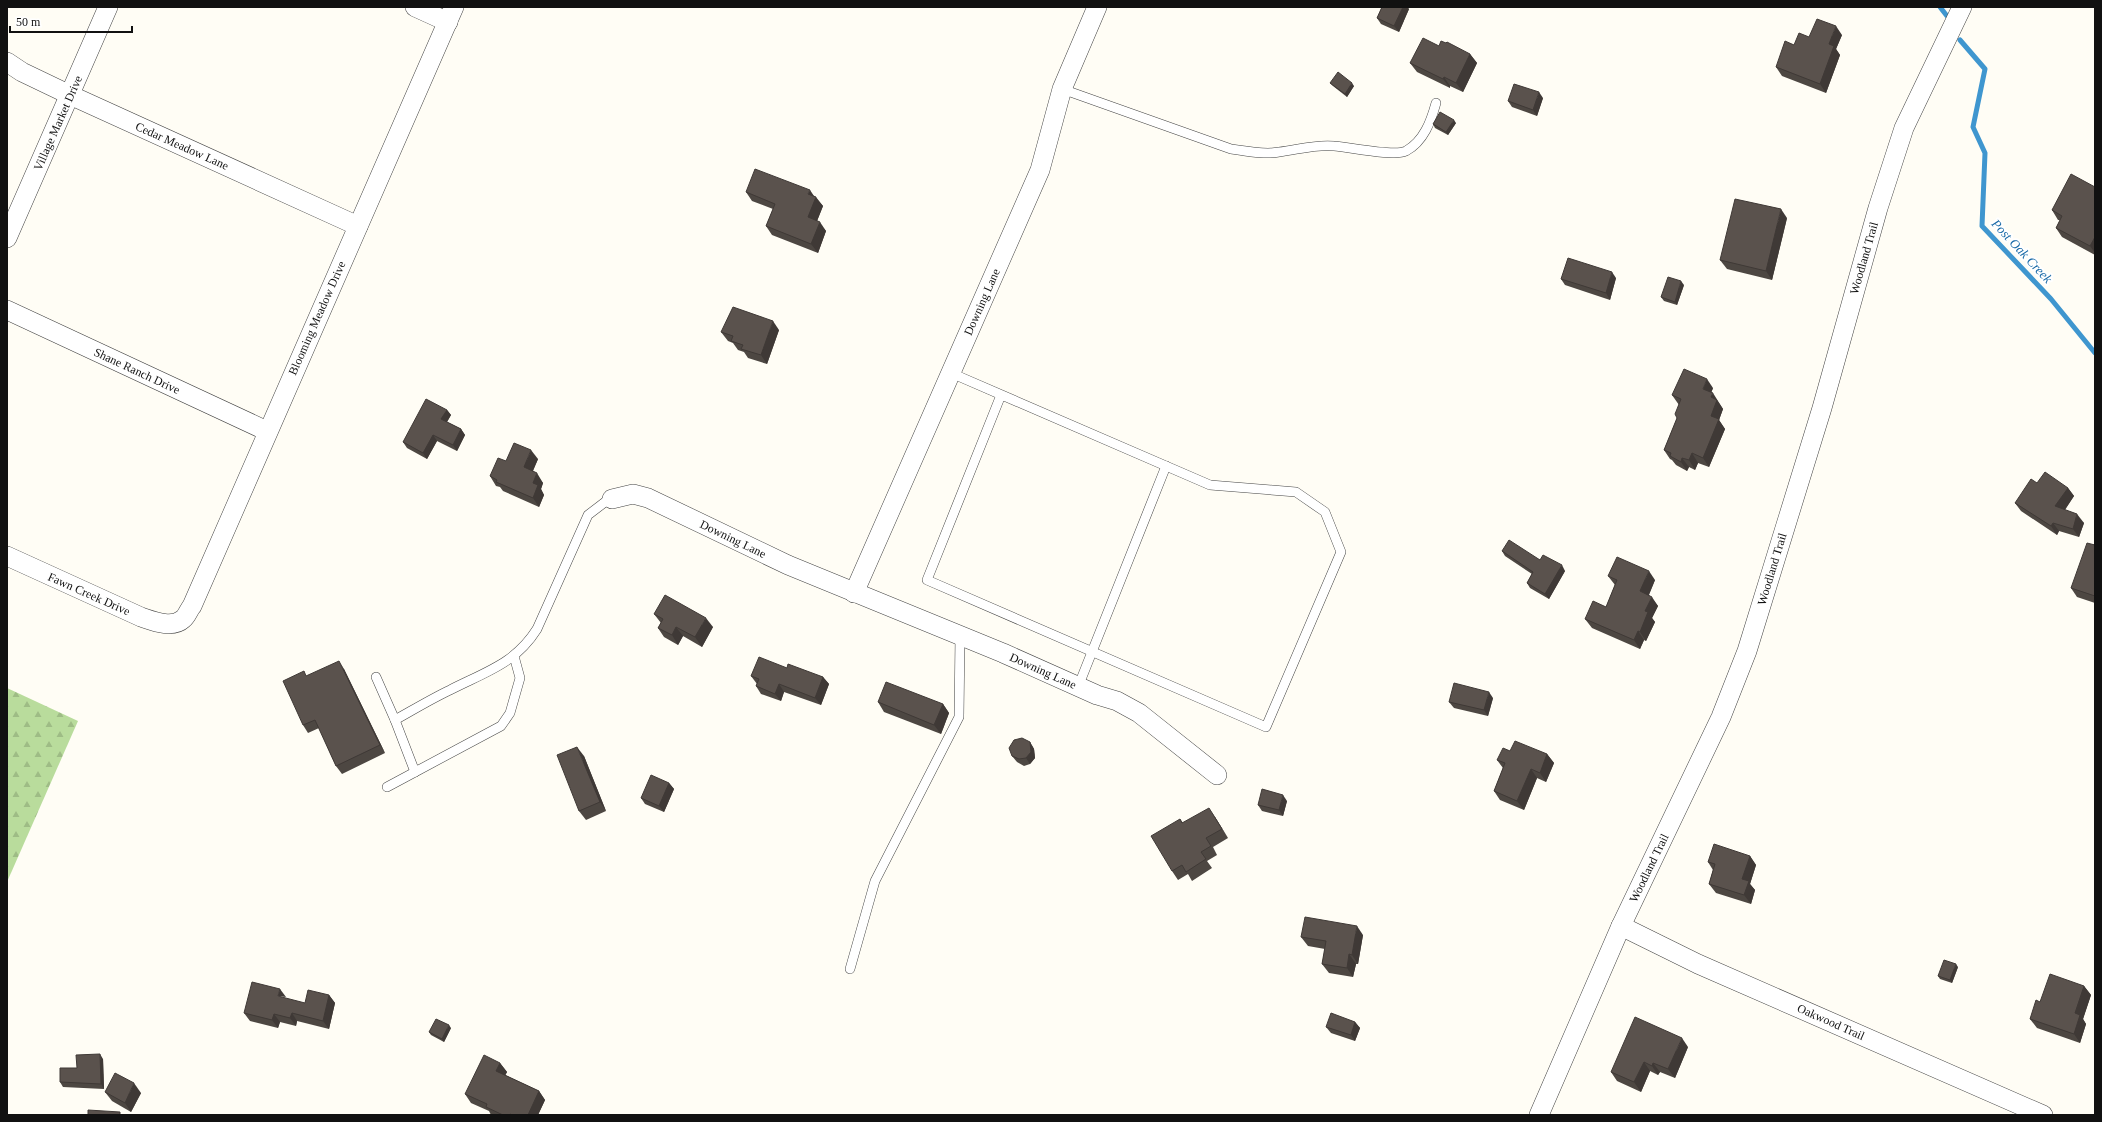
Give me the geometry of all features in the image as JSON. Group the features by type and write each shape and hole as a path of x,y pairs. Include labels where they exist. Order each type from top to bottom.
{"street":[{"name":"Village Market Drive","path":"7,238 108,7"},
{"path":"415,7 451,14"},
{"name":"Downing Lane","path":"854,593 1040,170 1062,89 1097,7"},
{"name":"Woodland Trail","path":"1539,1115 1621,926 1721,718 1747,651 1822,408 1878,208 1904,128 1962,7"},
{"name":"Blooming Meadow Drive","path":"174,623 183,619 192,606 267,431 451,14"},
{"name":"Cedar Meadow Lane","path":"7,62 22,72 70,95 358,226"},
{"name":"Shane Ranch Drive","path":"7,310 267,431"},
{"name":"Downing Lane","path":"612,499 633,494 648,498 788,565 960,636 1097,695 1117,700 1139,713 1217,775"},
{"name":"Fawn Creek Drive","path":"7,556 141,617 160,623 174,623"},
{"name":"Oakwood Trail","path":"1621,926 1698,964 2043,1115"}],"lane":[{"path":"1062,89 1231,150 1278,153 1301,148 1332,145 1392,153 1405,151 1418,142 1430,124 1436,103"},
{"path":"951,373 1210,485 1296,492 1325,512 1341,552 1266,727 1092,653 928,580 1001,395"},
{"path":"1078,687 1166,466"},
{"path":"395,720 514,656 528,644 538,629 588,514 612,499"},
{"path":"850,969 875,881 959,717 960,636"},
{"path":"387,787 501,726 510,713 520,678 514,656"},
{"path":"376,677 395,720 415,772"}],"green space":[{"path":"7,688 78,721 7,882"}],"building":[{"path":"1382,7 1403,7 1394,26 1377,18"},
{"path":"1817,19 1836,26 1829,44 1834,46 1820,84 1776,67 1785,41 1794,45 1799,33 1809,37"},
{"path":"1423,38 1439,46 1441,41 1447,42 1470,54 1456,83 1444,77 1443,79 1410,63"},
{"path":"1338,72 1352,83 1345,94 1330,83"},
{"path":"1514,84 1539,92 1533,110 1508,101"},
{"path":"1440,112 1454,120 1446,132 1433,124"},
{"path":"755,169 810,190 808,194 816,197 808,217 820,222 811,244 766,226 775,204 746,192"},
{"path":"2071,174 2095,187 2095,237 2090,246 2056,228 2062,216 2052,210"},
{"path":"1735,199 1781,209 1766,271 1720,260"},
{"path":"1568,258 1612,272 1606,293 1561,279"},
{"path":"1668,277 1681,281 1675,302 1661,297"},
{"path":"733,307 773,321 761,355 741,349 743,345 731,341 733,336 721,332"},
{"path":"1684,369 1707,379 1703,389 1713,393 1711,397 1717,400 1711,416 1719,419 1703,458 1692,453 1689,460 1682,458 1681,462 1670,456 1671,453 1664,450 1677,418 1675,414 1681,399 1672,395"},
{"path":"426,399 447,410 441,419 461,429 453,445 433,435 423,453 403,442"},
{"path":"514,443 531,450 524,467 537,473 533,483 538,485 533,498 496,482 497,480 490,476 498,458 506,461"},
{"path":"2045,472 2068,488 2055,506 2077,514 2073,529 2053,523 2051,526 2015,503 2031,479 2037,483"},
{"path":"1509,540 1540,560 1543,555 1562,565 1545,594 1527,583 1533,572 1502,551"},
{"path":"2087,543 2095,545 2095,596 2071,588"},
{"path":"1617,557 1649,571 1640,591 1652,597 1645,611 1648,612 1640,632 1638,631 1634,640 1585,619 1593,601 1606,607 1617,580 1608,576"},
{"path":"665,595 706,618 695,637 676,627 672,635 658,628 663,619 654,614"},
{"path":"759,657 787,668 788,664 823,677 815,698 779,684 775,694 756,686 759,679 751,676"},
{"path":"339,661 380,745 336,766 315,720 303,725 283,681 304,671 306,676"},
{"path":"886,682 943,704 934,725 878,702"},
{"path":"1454,683 1489,692 1484,710 1449,702"},
{"path":"1022,738 1030,742 1031,752 1026,758 1019,759 1012,756 1009,748 1014,740"},
{"path":"1515,741 1547,754 1540,773 1531,769 1517,801 1494,791 1505,763 1497,760 1503,748 1510,751"},
{"path":"577,747 600,802 579,811 557,755"},
{"path":"651,775 669,783 659,806 641,798"},
{"path":"1262,789 1283,795 1279,810 1258,805"},
{"path":"1209,808 1222,829 1206,838 1211,846 1201,852 1206,859 1186,872 1182,865 1172,871 1151,836 1180,819 1182,823"},
{"path":"1714,844 1750,856 1742,879 1749,881 1744,895 1709,884 1715,864 1708,862"},
{"path":"1305,917 1357,926 1352,955 1349,954 1347,968 1322,964 1326,941 1301,937"},
{"path":"1944,960 1956,964 1950,980 1938,976"},
{"path":"2050,974 2084,986 2075,1013 2080,1015 2074,1034 2030,1019 2036,1000 2040,1002"},
{"path":"252,982 280,989 278,996 305,1003 308,990 329,995 323,1021 292,1013 290,1018 274,1014 272,1020 244,1013"},
{"path":"1331,1013 1355,1022 1351,1035 1326,1027"},
{"path":"1635,1017 1682,1038 1668,1069 1653,1063 1652,1066 1644,1062 1634,1082 1611,1072"},
{"path":"436,1019 449,1025 442,1039 429,1032"},
{"path":"100,1054 101,1084 60,1082 60,1068 77,1068 76,1055"},
{"path":"484,1055 500,1063 496,1071 539,1091 528,1115 503,1115 486,1107 487,1104 465,1094"},
{"path":"115,1073 134,1083 125,1103 105,1092"},
{"path":"88,1110 120,1112 120,1115 88,1115"}],"waterway":[{"name":"Post Oak Creek","path":"1940,7 1947,16"},
{"name":"Post Oak Creek","path":"1960,40 1985,69 1973,127 1985,153 1982,226 2051,299 2095,353"}]}
